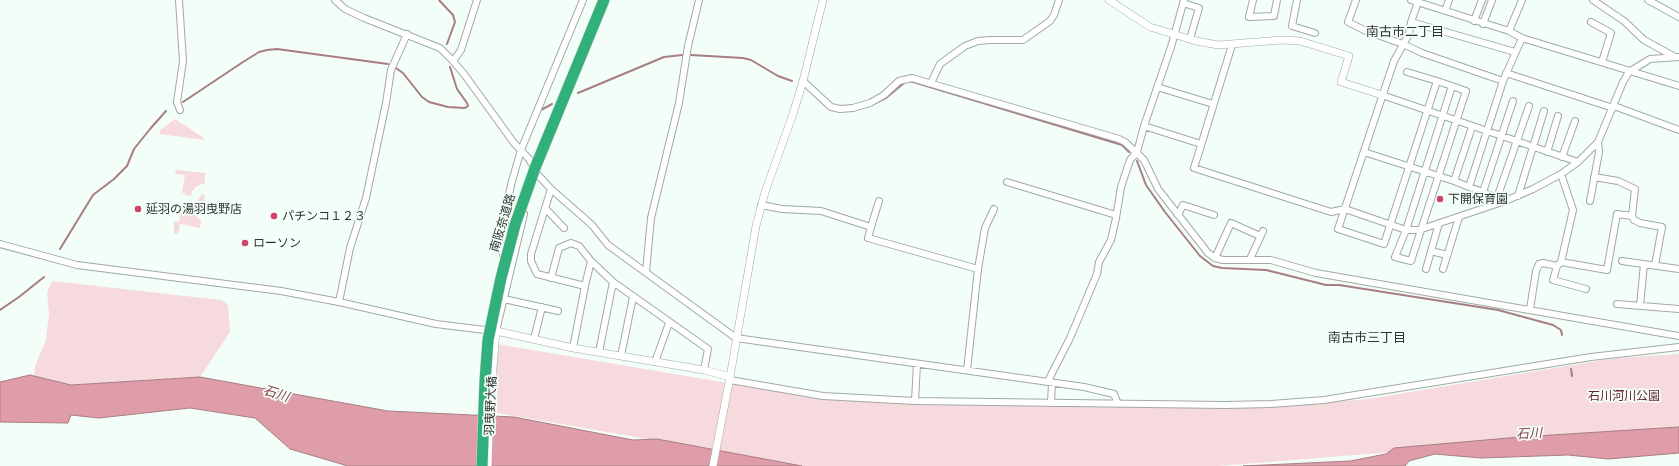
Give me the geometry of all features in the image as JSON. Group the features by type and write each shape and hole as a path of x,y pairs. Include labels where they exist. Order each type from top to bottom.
{"highway":[{"name":"南阪奈道路","path":"478,466 480,382 484,339 496,278 511,224 531,166 599,0"},
{"name":"南阪奈道路","path":"482,466 485,381 488,347 501,278 514,225 535,168 604,0"}],"street":[{"path":"179,0 183,61 177,102 180,110"},
{"path":"335,0 345,8 358,15 437,46 453,61 529,159 538,175 551,189 592,225 608,245 736,338 1084,387 1114,394 1118,404"},
{"path":"453,61 461,50 476,0"},
{"path":"496,331 496,321 501,293 506,207 521,150 583,0"},
{"path":"496,331 525,210 608,0"},
{"path":"646,272 651,218 679,103 688,46 699,0"},
{"path":"713,466 754,232 761,205 803,81 823,0"},
{"path":"931,84 940,64 965,46 984,40 1023,40 1050,20 1054,15 1059,0"},
{"path":"1109,0 1131,16 1150,27 1190,39 1218,45 1282,40 1300,41 1348,56 1341,82 1578,162"},
{"path":"1253,0 1249,17 1274,16 1277,0"},
{"path":"1297,0 1292,26 1315,33"},
{"path":"1356,0 1348,22 1366,31 1403,44 1422,53 1503,81"},
{"path":"1411,0 1509,31 1522,38 1679,86"},
{"path":"1445,11 1449,0"},
{"path":"1474,21 1482,0"},
{"path":"1483,24 1492,0"},
{"path":"1509,31 1522,0"},
{"path":"1593,0 1605,3 1644,40 1677,57"},
{"path":"1648,0 1679,16"},
{"path":"1051,403 1050,382 1097,274 1099,262 1111,240 1121,187 1130,160 1137,152 1174,35 1183,1 1199,8 1190,39"},
{"path":"1421,2 1411,22 1409,34 1394,61 1338,229 1384,244 1437,81"},
{"path":"1411,22 1515,52"},
{"path":"1591,22 1611,33 1602,62"},
{"path":"340,302 350,248 366,198 386,103 391,70 407,34"},
{"path":"1469,187 1488,132 1503,81 1522,38"},
{"path":"1232,45 1194,168 1331,212 1345,209 1406,230 1422,229 1505,201 1534,189 1561,174 1578,162 1598,142 1624,82 1631,71 1650,59 1677,57"},
{"path":"1407,72 1437,81 1452,86 1466,91 1411,261 1395,257 1406,230 1423,172 1452,86"},
{"path":"1506,73 1614,107 1679,130"},
{"path":"803,81 831,107 840,109 853,108 870,103 884,95 899,81 906,78 912,78 1119,139 1137,152 1144,160 1158,189 1208,253 1215,258 1223,260 1271,260 1316,273 1401,289 1530,309 1679,336"},
{"path":"1157,87 1214,104"},
{"path":"1484,192 1513,101"},
{"path":"1497,198 1529,106"},
{"path":"1518,196 1544,111"},
{"path":"1547,152 1558,116"},
{"path":"1562,157 1575,121"},
{"path":"1144,126 1201,144"},
{"path":"1454,181 1472,127"},
{"path":"1590,201 1599,152 1598,142"},
{"path":"1364,152 1454,181 1505,201"},
{"path":"1561,174 1573,210 1559,264 1553,280 1586,289"},
{"path":"1594,177 1618,182 1635,188 1632,216 1634,220 1640,224 1662,227 1655,266"},
{"path":"1007,182 1116,215"},
{"path":"551,189 531,254 531,261 537,274 585,286"},
{"path":"879,200 868,238 978,269"},
{"path":"761,205 789,210 821,211 871,227"},
{"path":"1178,215 1183,205 1214,215"},
{"path":"545,208 564,228"},
{"path":"968,370 978,269 985,228 994,209"},
{"path":"1530,309 1536,271 1540,264 1559,264 1607,270 1617,214 1632,216"},
{"path":"1443,269 1459,217"},
{"path":"1215,258 1231,223 1262,233 1250,259"},
{"path":"1426,269 1439,224"},
{"path":"551,278 559,248 571,243 579,246 590,261 613,282 669,323 708,349 704,370"},
{"path":"0,244 77,265 281,291 340,302 436,324 496,331 573,348 704,370 729,381 823,396 915,401 1225,405 1270,404 1324,400 1591,357 1679,347"},
{"path":"1431,251 1447,255"},
{"path":"573,348 590,261"},
{"path":"1622,261 1679,269"},
{"path":"1640,306 1644,264"},
{"path":"599,352 613,282"},
{"path":"621,356 633,297"},
{"path":"504,299 558,311"},
{"path":"1617,304 1679,309"},
{"path":"534,340 542,307"},
{"path":"656,362 669,323"},
{"name":"羽曳野大橋","path":"488,466 490,405 496,331"},
{"path":"915,401 917,364"}],"green space":[{"path":"175,119 204,138 204,140 160,134 160,130"},
{"path":"176,170 205,173 205,183 197,186 192,191 191,196 185,195 185,193 182,193 185,175 175,174"},
{"path":"202,194 205,196 203,209 200,210 197,204"},
{"path":"184,203 190,204 192,213 201,220 200,228 180,224 178,234 174,234 174,221 179,222 181,205 184,205"},
{"path":"52,281 221,300 228,305 230,332 200,377 71,385 34,376 35,366 46,340 49,313 47,292"},
{"name":"石川河川公園","path":"497,344 816,398 935,405 1263,408 1368,399 1615,358 1679,354 1679,432 1506,443 1218,466 803,466 497,413"}],"water":[{"name":"石川","path":"30,375 71,385 200,377 388,411 514,417 633,440 657,439 802,466 348,466 290,449 255,418 190,408 99,418 71,415 68,423 0,422 0,382"},
{"path":"1679,427 1679,453 1608,459 1568,455 1481,458 1435,454 1409,461 1405,466 1243,466 1350,461 1386,454 1394,448 1520,437"}],"waterway":[{"path":"439,0 453,15 455,22 447,44"},
{"path":"183,102 259,52 267,50 277,49 388,64"},
{"path":"578,93 664,57 682,55"},
{"path":"691,55 743,58 751,60 778,76 792,81"},
{"path":"396,68 403,73 422,97 429,102 448,107 465,108 468,106 467,103 457,89 450,67"},
{"path":"910,81 1122,145 1129,152"},
{"path":"875,103 886,98 904,83"},
{"path":"811,92 827,107"},
{"path":"541,110 552,104"},
{"path":"847,111 852,111 871,105"},
{"path":"60,249 93,195 114,179 127,166 134,149 166,111"},
{"path":"1137,161 1146,185 1165,212 1200,256 1213,266 1222,268 1266,270 1326,285 1339,285 1498,310 1553,325 1561,330 1562,335"},
{"path":"0,310 44,277"},
{"path":"1571,369 1572,376"}],"place":[{"name":"下開保育園","path":"1440,199"},
{"name":"延羽の湯羽曳野店","path":"138,209"},
{"name":"パチンコ１２３","path":"274,216"},
{"name":"ローソン","path":"245,243"}],"district":[{"name":"南古市二丁目","path":"1405,32"},
{"name":"南古市三丁目","path":"1367,338"}]}
